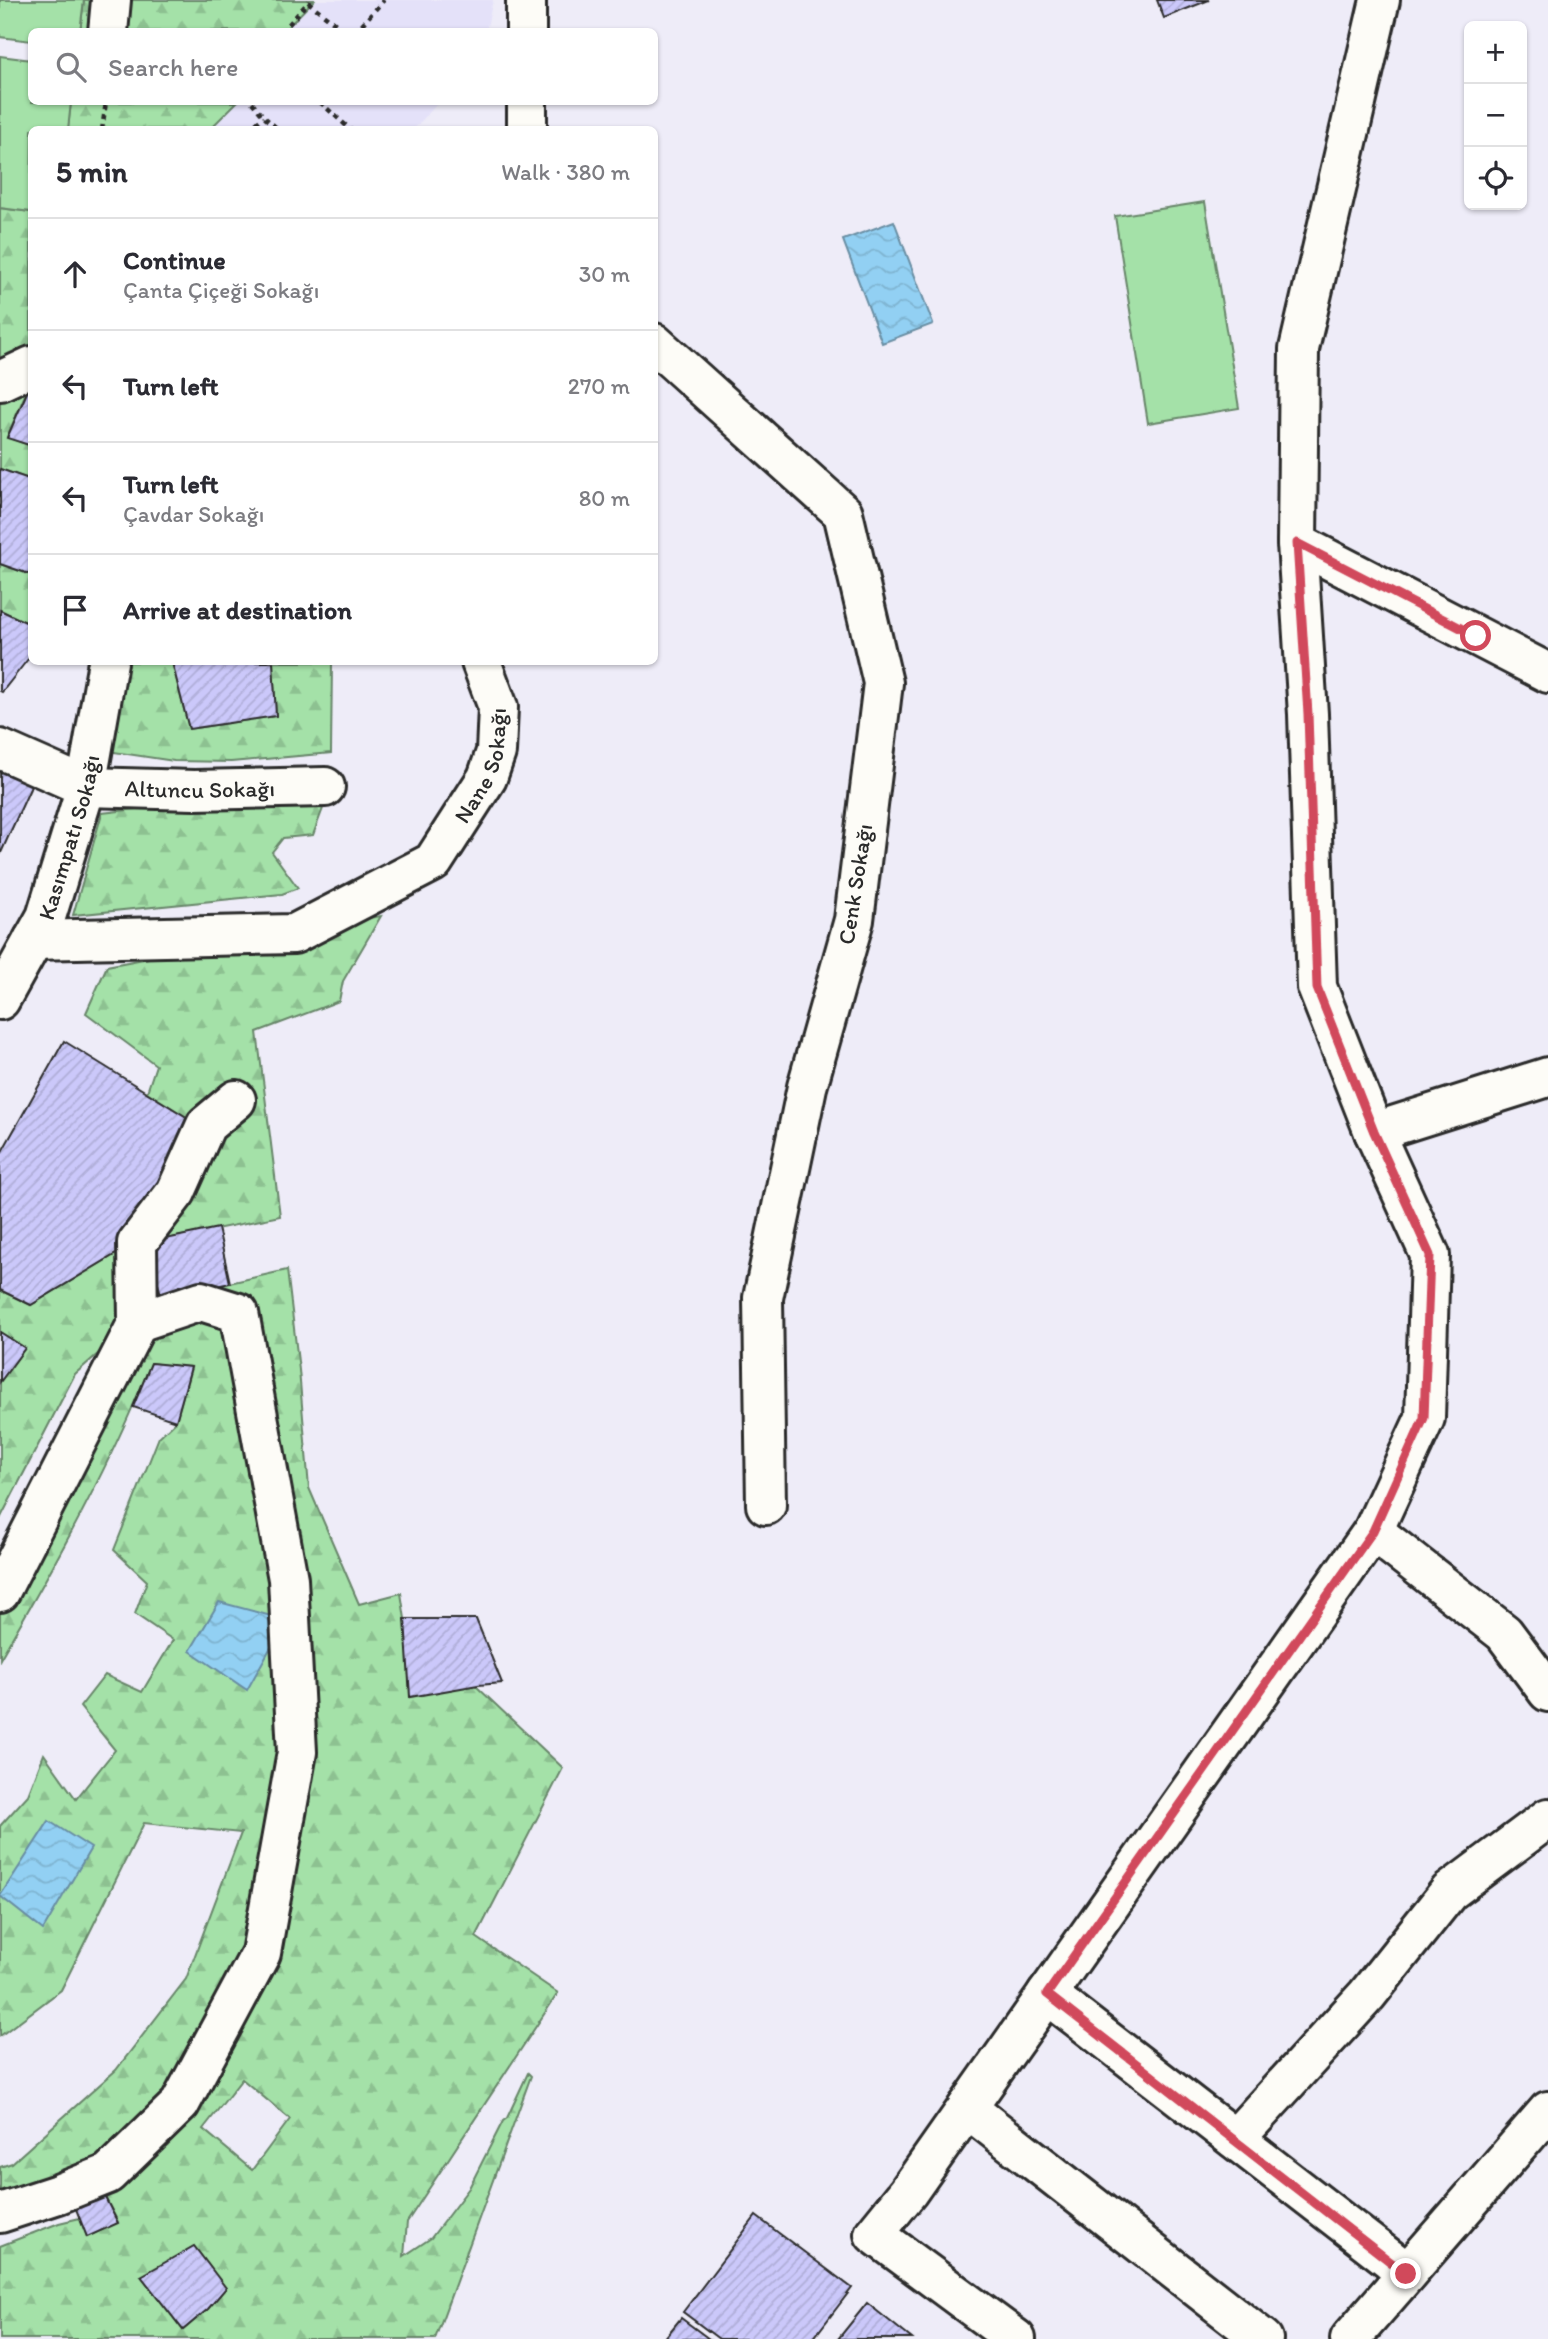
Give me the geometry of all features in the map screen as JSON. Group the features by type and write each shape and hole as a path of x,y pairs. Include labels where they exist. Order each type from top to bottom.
{"street":[{"path":"108,28 111,0"},
{"path":"526,0 526,28"},
{"path":"1016,2339 874,2234 908,2192 1373,1531 1424,1418 1430,1255 1374,1132 1317,988 1308,714 1297,543 1299,349 1380,0"},
{"path":"527,105 527,126"},
{"name":"Cenk Sokağı","path":"658,347 842,513 883,683 854,920 807,1087 763,1298 765,1505"},
{"path":"0,381 28,368"},
{"path":"1297,543 1548,673"},
{"name":"Kasımpatı Sokağı","path":"0,1000 46,917 86,786 107,665"},
{"name":"Nane Sokağı","path":"33,940 294,934 433,862 486,778 496,752 498,707 482,665"},
{"name":"Altuncu Sokağı","path":"0,749 86,786 194,790 325,787"},
{"path":"1374,1132 1548,1077"},
{"path":"0,1592 138,1322 137,1243 176,1192 206,1125 236,1100"},
{"path":"0,2213 108,2174 180,2104 261,1953 297,1752 288,1580 239,1313 201,1301 138,1322"},
{"path":"1373,1531 1504,1633 1548,1692"},
{"path":"1235,2139 1367,1994 1449,1892 1548,1818"},
{"path":"1047,1994 1406,2274"},
{"path":"967,2108 1263,2339"},
{"path":"1350,2339 1548,2110"}],"path":[{"path":"359,28 384,0"},
{"path":"285,28 308,1 341,28"},
{"path":"103,126 106,105"},
{"path":"254,105 274,126"},
{"path":"323,105 347,126"},
{"path":"253,126 264,117"}],"shaded area":[{"path":"314,0 493,0 487,28 287,28"},
{"path":"234,105 436,105 417,126 214,126"}],"green space":[{"path":"0,0 84,0 80,28 28,28 28,41 0,37"},
{"path":"84,0 314,0 287,28 80,28"},
{"path":"0,56 28,60 28,105 71,105 68,126 28,126 28,212 0,208"},
{"path":"71,105 234,105 213,126 68,126"},
{"path":"1205,202 1239,408 1148,423 1115,216"},
{"path":"0,208 28,212 28,388 7,437 28,445 28,479 0,469"},
{"path":"0,564 28,574 28,624 0,610"},
{"path":"123,665 173,665 189,729 276,716 273,665 332,665 331,753 231,762 174,761 107,751"},
{"path":"331,787 313,835 283,838 272,852 298,888 282,894 73,915 102,813"},
{"path":"381,916 343,981 339,1001 257,1032 280,1216 147,1243 162,1298 287,1270 309,1488 359,1604 401,1593 405,1619 563,1768 476,1937 558,1993 407,2222 404,2256 431,2238 469,2188 528,2073 531,2076 435,2339 0,2339 0,2246 59,2223 80,2218 87,2237 118,2222 96,2180 0,2210 0,2167 12,2163 116,2070 186,1979 241,1833 144,1823 61,1990 0,2036 0,1826 28,1795 44,1754 76,1799 115,1750 80,1707 105,1675 142,1692 173,1640 135,1614 147,1581 114,1550 159,1437 176,1421 191,1368 151,1363 81,1514 0,1659 0,1579 123,1332 75,1374 0,1519 0,1382 25,1348 0,1332 0,1290 31,1305 129,1246 185,1151 188,1118 147,1092 156,1065 86,1013 107,966","holes":["242,2079 290,2119 252,2170 203,2129","194,2246 225,2288 208,2309 183,2330 142,2277"]}],"water":[{"path":"894,221 933,324 882,343 843,240"},
{"path":"219,1602 286,1620 247,1690 190,1651"},
{"path":"49,1821 91,1848 43,1930 0,1896"}],"building":[{"path":"1157,0 1209,0 1164,18"},
{"path":"28,390 28,445 7,438"},
{"path":"0,469 28,479 28,574 0,564"},
{"path":"0,610 28,623 28,659 2,692"},
{"path":"173,665 273,665 276,716 189,729"},
{"path":"0,759 37,773 0,855"},
{"path":"64,1041 188,1118 185,1151 129,1246 31,1305 0,1290 0,1155"},
{"path":"218,1228 230,1283 162,1298 147,1243"},
{"path":"0,1332 25,1348 0,1382"},
{"path":"151,1363 191,1367 176,1421 133,1407"},
{"path":"405,1619 476,1619 502,1683 410,1697"},
{"path":"96,2180 118,2223 87,2237 69,2191"},
{"path":"756,2216 852,2288 813,2339 719,2339 683,2312"},
{"path":"194,2246 226,2288 208,2309 183,2330 141,2276"},
{"path":"867,2303 912,2339 838,2339"},
{"path":"681,2318 709,2339 664,2339"}],"route":[{"path":"1406,2274 1047,1994 1373,1531 1424,1418 1430,1255 1374,1132 1317,988 1308,714 1297,543 1476,636"}]}
